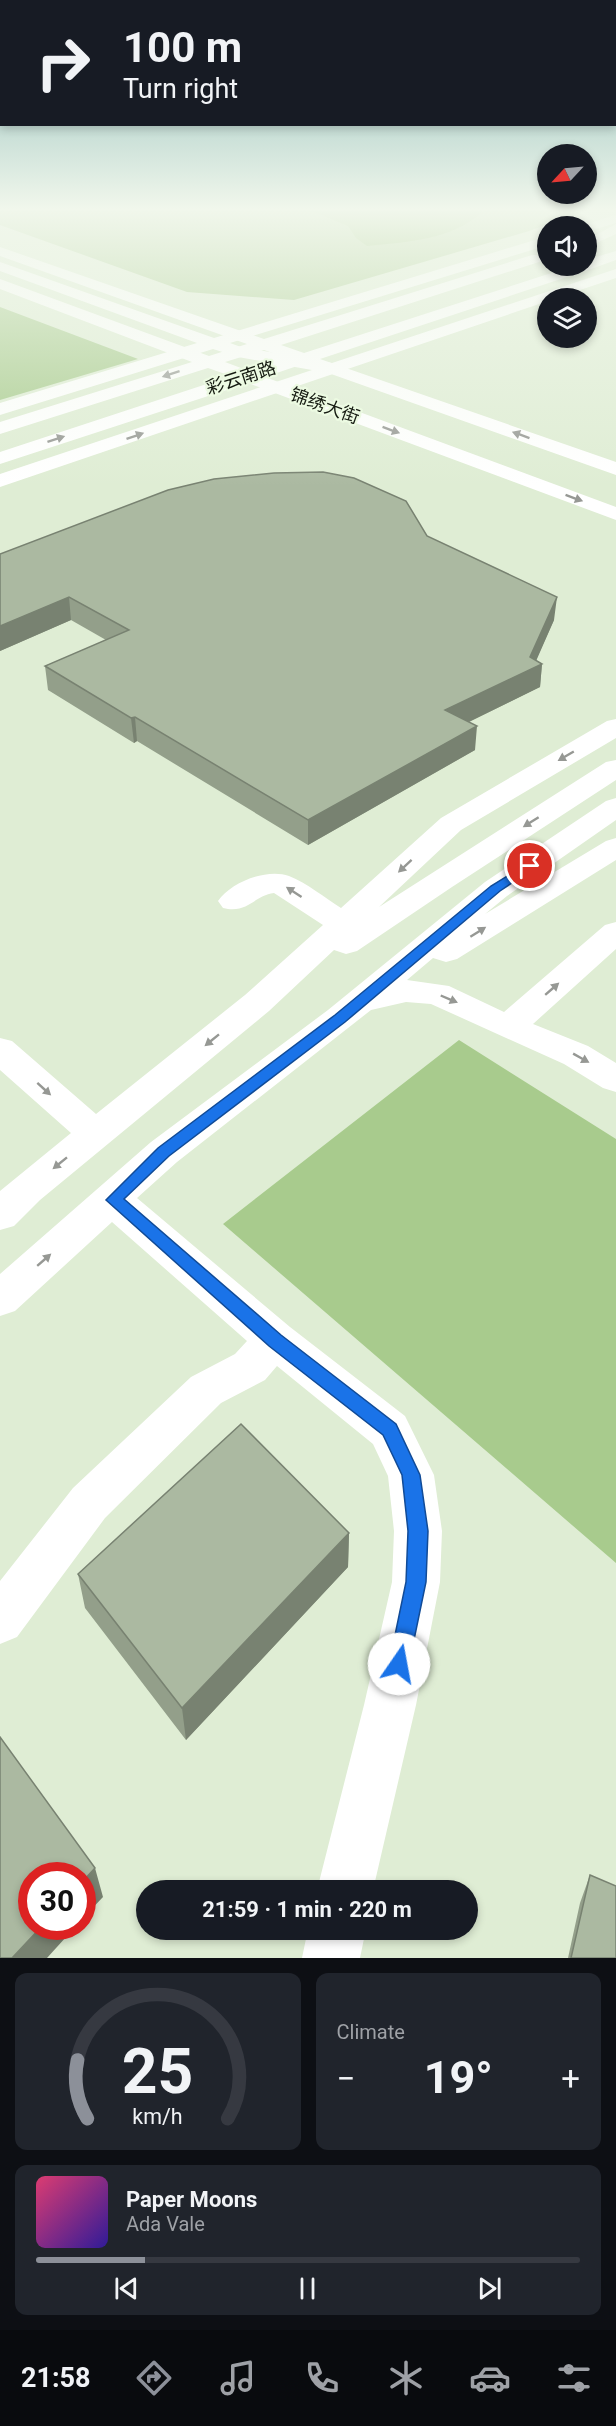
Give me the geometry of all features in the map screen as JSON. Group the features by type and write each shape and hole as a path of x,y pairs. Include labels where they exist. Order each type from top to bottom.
{"street":[{"name":"锦绣大街","path":"49,302 208,362 254,374 277,388 616,514"},
{"path":"101,302 214,343 239,344 363,302"},
{"path":"132,302 239,344 298,360"},
{"name":"彩云南路","path":"0,428 208,362 239,344 264,344 397,302"},
{"name":"彩云南路","path":"0,458 473,302"},
{"path":"465,305 478,302"},
{"path":"0,481 530,302"},
{"path":"0,409 214,343"},
{"path":"239,344 254,374"},
{"name":"锦绣大街","path":"264,344 298,360 334,369 616,469"},
{"path":"51,411 91,407 108,414 106,420 87,429"},
{"path":"0,1215 26,1190 257,1003 451,824 616,727"},
{"path":"257,1003 441,879 616,768"},
{"path":"0,1299 114,1200 164,1152 340,1018 496,889 616,807"},
{"path":"340,1018 616,846"},
{"path":"234,901 257,886 280,883 343,924"},
{"path":"508,1028 616,932"},
{"path":"371,999 406,991 436,994 508,1028 576,1055 616,1079"},
{"path":"0,1050 95,1134"},
{"path":"114,1200 275,1340 389,1430 411,1475 418,1531 416,1582 390,1705 347,1880"},
{"path":"0,1620 89,1503 206,1390 250,1366 275,1340"},
{"path":"331,1958 335,1940"}],"shaded area":[{"path":"0,307 138,359 0,400"},
{"path":"459,1040 616,1139 616,1563 223,1224"}],"building":[{"path":"323,472 354,478 406,501 427,536 557,597 530,657 542,664 445,710 477,726 308,820 45,666 129,630 69,597 0,626 0,554 168,490 214,479 274,473"},
{"path":"241,1424 349,1533 182,1708 78,1574"},
{"path":"0,1737 91,1862 18,1862 18,1940 29,1940 12,1958 0,1958"},
{"path":"590,1875 616,1886 616,1958 571,1958"}],"route":[{"path":"399,1664 416,1582 418,1531 411,1475 389,1430 275,1340 114,1200 164,1152 340,1018 496,889 530,866"}]}
